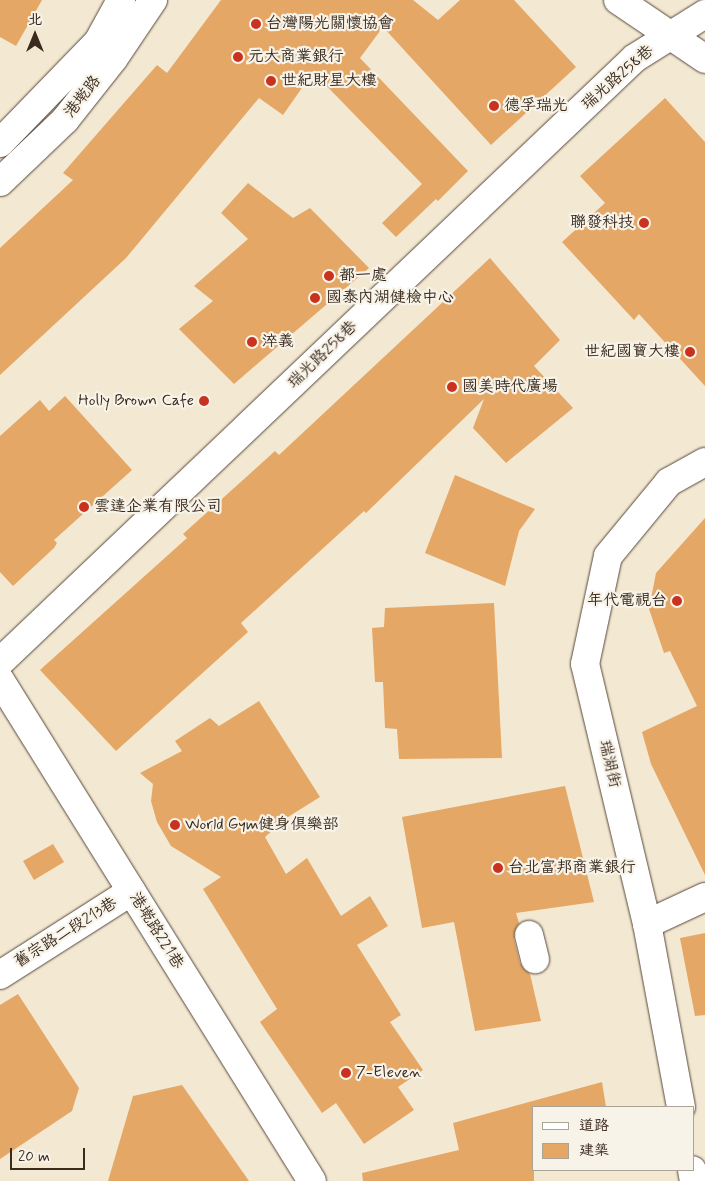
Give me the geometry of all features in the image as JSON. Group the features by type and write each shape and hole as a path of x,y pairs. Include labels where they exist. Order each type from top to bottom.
{"street":[{"name":"港墘路","path":"0,143 98,42 121,0"},
{"name":"港墘路","path":"0,182 65,120 114,58 153,0"},
{"path":"618,0 672,34 705,59"},
{"name":"瑞光路258巷","path":"0,662 635,58 705,14"},
{"name":"瑞湖街","path":"681,1106 647,924 585,664 608,556 669,482 705,462"},
{"name":"港墘路221巷","path":"0,680 312,1181"},
{"name":"舊宗路二段213巷","path":"0,975 132,892"},
{"path":"647,924 705,897"}],"building":[{"path":"0,0 42,0 16,46 0,37"},
{"path":"221,0 413,0 438,20 460,0 514,0 576,67 491,145 383,27 360,58 468,171 438,201 436,199 396,237 382,223 422,184 313,72 283,115 259,98 126,258 0,375 0,248 73,180 63,173 157,65 167,73"},
{"name":"聯發科技","path":"665,98 705,142 705,386 639,314 634,320 562,242 605,203 580,176"},
{"path":"248,183 293,218 310,208 369,268 234,384 179,329 213,301 194,286 248,239 221,213"},
{"path":"490,258 560,340 534,366 573,408 506,463 473,428 484,399 366,513 364,511 241,623 248,632 116,751 40,670 187,538 183,534 275,451 279,455"},
{"path":"65,396 132,470 54,540 57,543 54,548 13,586 0,572 0,436 40,400 49,411"},
{"path":"455,475 535,509 519,531 505,586 425,553"},
{"path":"705,518 705,875 651,764 642,732 697,706 670,651 664,653 649,609 656,573"},
{"path":"494,603 502,758 399,759 397,729 385,728 383,682 375,682 372,628 384,627 385,608"},
{"path":"259,701 320,797 288,817 265,837 286,874 307,858 341,916 370,896 388,926 357,945 401,1015 390,1022 423,1070 398,1087 414,1110 364,1144 336,1103 322,1113 260,1022 277,1009 203,889 221,877 171,846 157,822 151,801 153,784 140,773 182,751 175,741 210,718 219,726"},
{"path":"565,786 594,902 516,913 519,923 514,939 520,963 530,974 541,1021 475,1031 454,922 422,928 402,817"},
{"path":"53,844 64,862 34,880 23,861"},
{"path":"705,933 705,1015 695,1016 680,938"},
{"path":"18,994 79,1088 72,1111 0,1159 0,1005"},
{"path":"602,1082 606,1106 532,1106 532,1171 534,1171 534,1181 363,1181 362,1173 459,1150 453,1123"},
{"path":"182,1085 249,1181 108,1181 133,1096"}],"place":[{"name":"台灣陽光關懷協會","path":"256,24"},
{"name":"元大商業銀行","path":"238,57"},
{"name":"世紀財星大樓","path":"271,81"},
{"name":"德孚瑞光","path":"494,106"},
{"name":"聯發科技","path":"644,223"},
{"name":"都一處","path":"329,276"},
{"name":"國泰內湖健檢中心","path":"315,298"},
{"name":"淬義","path":"252,342"},
{"name":"世紀國寶大樓","path":"690,352"},
{"name":"國美時代廣場","path":"452,387"},
{"name":"Holly Brown Cafe","path":"204,401"},
{"name":"雲達企業有限公司","path":"84,507"},
{"name":"年代電視台","path":"677,601"},
{"name":"World Gym健身俱樂部","path":"175,825"},
{"name":"台北富邦商業銀行","path":"498,868"},
{"name":"7-Eleven","path":"346,1073"}]}
